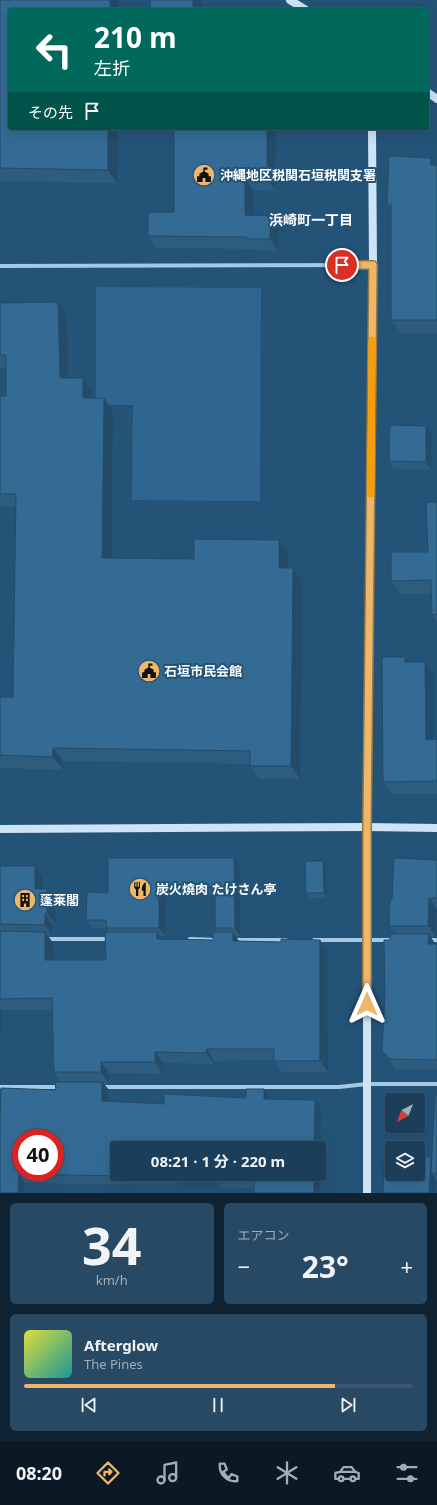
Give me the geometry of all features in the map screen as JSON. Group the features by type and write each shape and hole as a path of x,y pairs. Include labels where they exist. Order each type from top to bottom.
{"street":[{"path":"290,0 303,8"},
{"path":"367,1193 367,826 373,265 372,130"},
{"path":"0,266 373,265"},
{"path":"0,828 367,826 437,828"},
{"path":"39,939 118,939"},
{"path":"181,939 221,940"},
{"path":"229,940 292,940"},
{"path":"308,940 399,940"},
{"path":"422,940 437,940"},
{"path":"95,1087 339,1087 367,1084 437,1084"},
{"path":"0,1087 63,1087"}],"shaded area":[{"path":"96,287 261,288 260,501 132,500 133,405 96,405"}],"building":[{"path":"0,0 110,0 110,8 8,8 8,130 108,130 108,170 0,168"},
{"path":"150,0 193,0 193,8 150,8"},
{"path":"174,130 267,130 267,178 245,178 245,215 270,216 270,239 247,239 247,237 148,236 148,212 174,212"},
{"path":"389,156 431,158 431,165 437,165 437,320 391,320 391,204 387,204"},
{"path":"58,302 60,378 83,378 83,398 104,398 102,558 194,559 194,539 279,540 279,568 293,568 291,766 250,766 250,751 53,748 53,757 0,755 0,697 13,697 16,494 0,494 0,396 6,396 6,355 0,355 0,303"},
{"path":"390,425 426,426 426,462 389,461"},
{"path":"437,502 437,614 432,615 431,580 391,581 391,552 428,552 426,503"},
{"path":"382,657 405,657 405,662 425,662 426,740 437,739 437,781 383,782"},
{"path":"108,858 234,858 235,928 215,928 215,887 159,887 159,928 107,928 106,920 86,920 87,892 108,893"},
{"path":"394,858 437,860 437,898 429,898 428,926 389,926"},
{"path":"305,861 323,861 324,893 306,893"},
{"name":"蓬莱閣","path":"0,866 35,866 35,889 47,889 47,913 45,913 45,925 0,924"},
{"path":"0,931 45,932 45,960 106,960 105,932 157,932 157,939 213,940 213,932 233,932 233,941 281,942 281,939 320,940 320,1061 274,1061 274,1049 207,1049 206,1053 155,1052 155,1062 101,1062 101,1072 54,1072 52,998 0,999"},
{"path":"390,934 429,934 428,944 437,944 437,1060 390,1059 382,1051 385,995 384,940 390,940"},
{"path":"55,1082 102,1082 102,1101 164,1104 164,1094 246,1098 246,1089 264,1089 264,1099 315,1100 314,1141 110,1141 110,1176 64,1175 64,1129 12,1129 12,1181 19,1181 18,1193 0,1193 1,1088 56,1090"},
{"path":"435,1095 437,1095 437,1173 431,1173"},
{"path":"425,1157 431,1157 429,1193 383,1193 384,1158 385,1181 425,1181"},
{"path":"254,1181 314,1181 314,1193 254,1193"}],"slow traffic":[{"path":"371,494 372,340"}],"place":[{"name":"沖縄地区税関石垣税関支署","path":"204,175"},
{"name":"石垣市民会館","path":"149,671"},
{"name":"炭火燒肉 たけさん亭","path":"140,889"},
{"name":"蓬莱閣","path":"25,900"}],"district":[{"name":"浜崎町一丁目","path":"311,220"}],"route":[{"path":"342,265 373,265 367,826 367,1004"}]}
